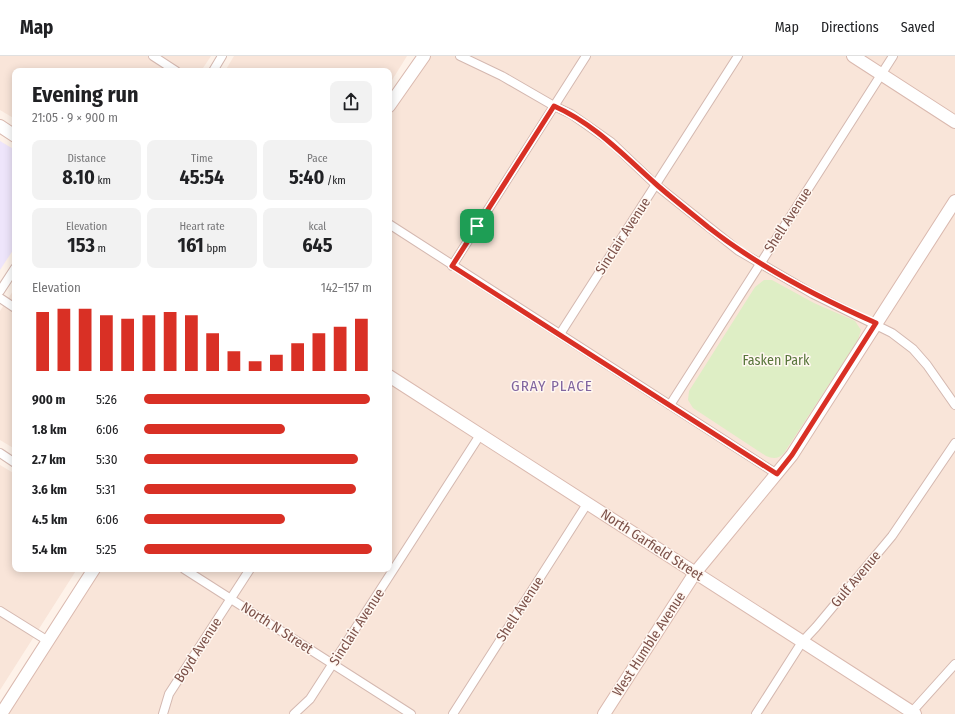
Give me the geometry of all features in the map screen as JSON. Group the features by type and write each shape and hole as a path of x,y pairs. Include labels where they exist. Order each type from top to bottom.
{"main road":[{"path":"392,102 424,56"},
{"path":"852,56 955,122"},
{"path":"0,126 12,134"},
{"name":"West Humble Avenue","path":"604,714 695,573 792,455 955,200"},
{"name":"North Garfield Street","path":"392,378 912,713"},
{"path":"1,714 92,572"}],"street":[{"path":"153,56 171,68"},
{"path":"215,68 222,56"},
{"path":"460,56 502,76 571,114 609,141 656,184 733,246 760,264 813,294 876,323 892,333 913,350 935,375 955,406"},
{"path":"452,266 586,56"},
{"name":"Sinclair Avenue","path":"560,334 738,56"},
{"name":"Shell Avenue","path":"670,404 893,56"},
{"path":"392,226 777,474"},
{"path":"0,291 12,273"},
{"path":"0,298 12,306"},
{"name":"Sinclair Avenue","path":"294,714 310,699 480,435"},
{"name":"Gulf Avenue","path":"756,714 802,642 906,518 955,443"},
{"path":"0,453 12,461"},
{"name":"Shell Avenue","path":"453,714 588,504"},
{"name":"North N Street","path":"189,572 411,714"},
{"name":"Boyd Avenue","path":"163,714 169,694 248,572"},
{"path":"0,611 48,641"},
{"path":"912,713 955,664"}],"shaded area":[{"path":"0,56 211,56 203,68 12,68 12,117 0,110"},
{"path":"234,56 407,56 392,80 392,68 227,68"},
{"path":"426,56 955,56 955,714 2,714 91,572 392,572 392,105"},
{"path":"0,141 12,148 12,252 0,270"},
{"path":"12,293 12,447 0,440 0,311"},
{"path":"0,465 12,472 12,572 75,572 0,690"}],"green space":[{"name":"Fasken Park","path":"764,280 772,280 814,303 855,321 861,330 858,340 784,453 776,458 766,456 693,408 688,400 689,391 755,287"}],"district":[{"name":"GRAY PLACE","path":"552,386"}],"route":[{"path":"554,106 571,114 609,141 656,184 740,251 813,294 876,323 792,455 777,474 452,266 477,226 554,106"}]}
